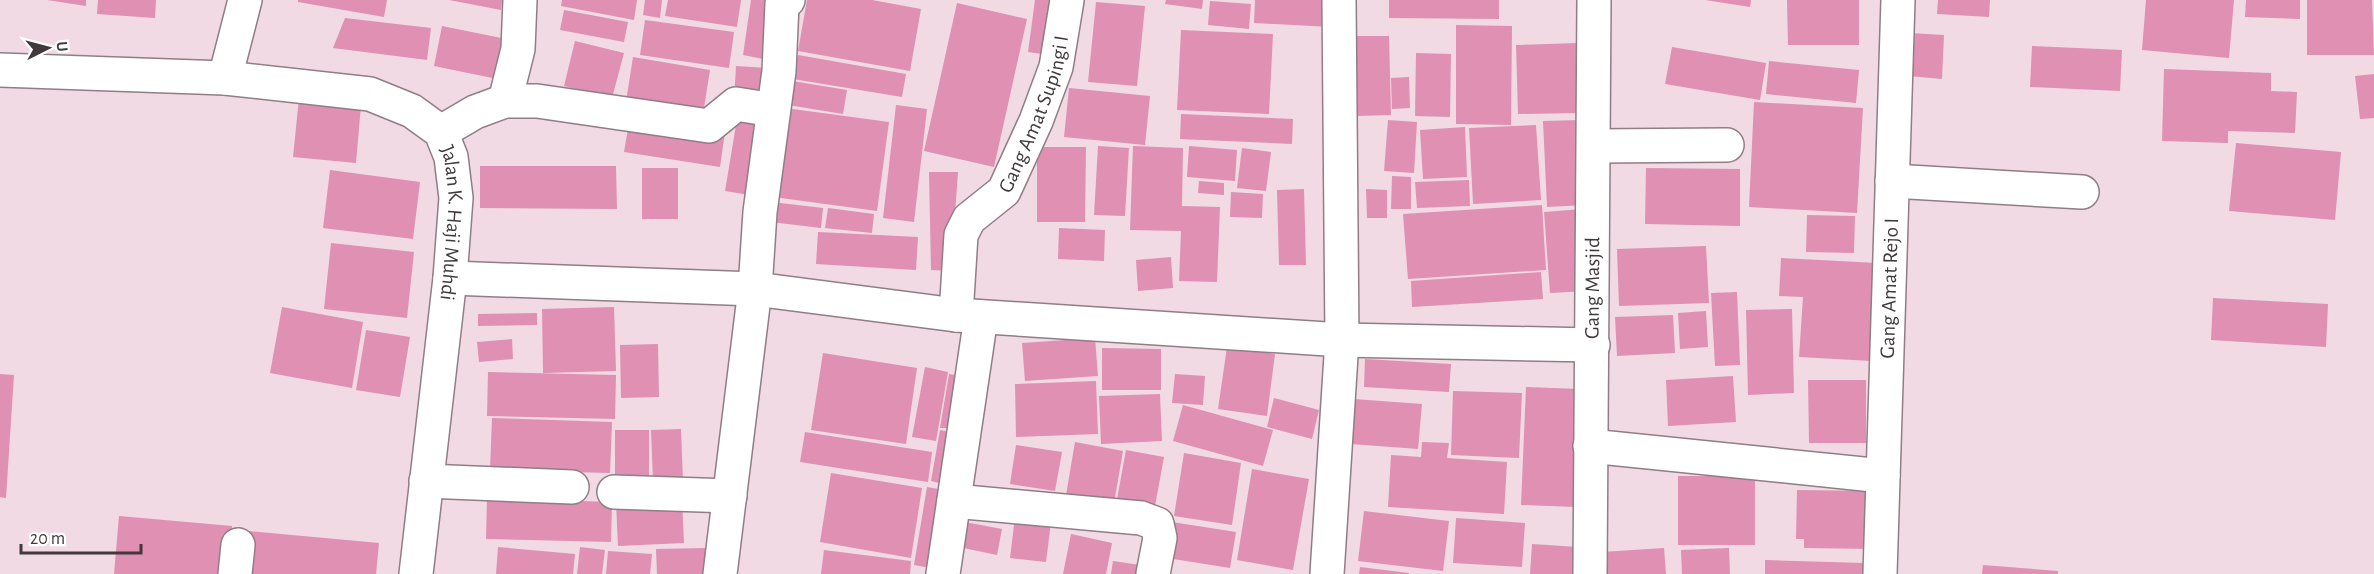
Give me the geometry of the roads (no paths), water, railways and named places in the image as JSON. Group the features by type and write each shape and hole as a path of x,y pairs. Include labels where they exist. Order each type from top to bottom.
{"street":[{"path":"225,78 245,0"},
{"path":"505,101 518,49 520,0"},
{"path":"720,574 754,290 760,212 779,71 782,4 788,0"},
{"name":"Gang Amat Supingi I","path":"943,574 954,501 968,316 961,235 969,219 1004,191 1036,121 1056,67 1067,0"},
{"path":"1327,574 1342,340 1339,0"},
{"name":"Gang Masjid","path":"1590,574 1594,0"},
{"name":"Gang Amat Rejo I","path":"1880,574 1898,0"},
{"name":"Jalan K. Haji Muhdi","path":"0,70 225,78 370,94 412,111 441,132 451,157 456,198 450,278 416,574"},
{"path":"441,132 475,112 505,101 537,101 709,126 736,104 773,110"},
{"path":"1594,146 1727,145"},
{"path":"1892,181 2082,192"},
{"path":"450,278 754,290 968,316 1342,340 1593,345"},
{"path":"1590,446 1883,476"},
{"path":"426,481 572,487"},
{"path":"614,492 730,496"},
{"path":"954,501 1141,518 1157,524 1160,538 1153,574"}]}
